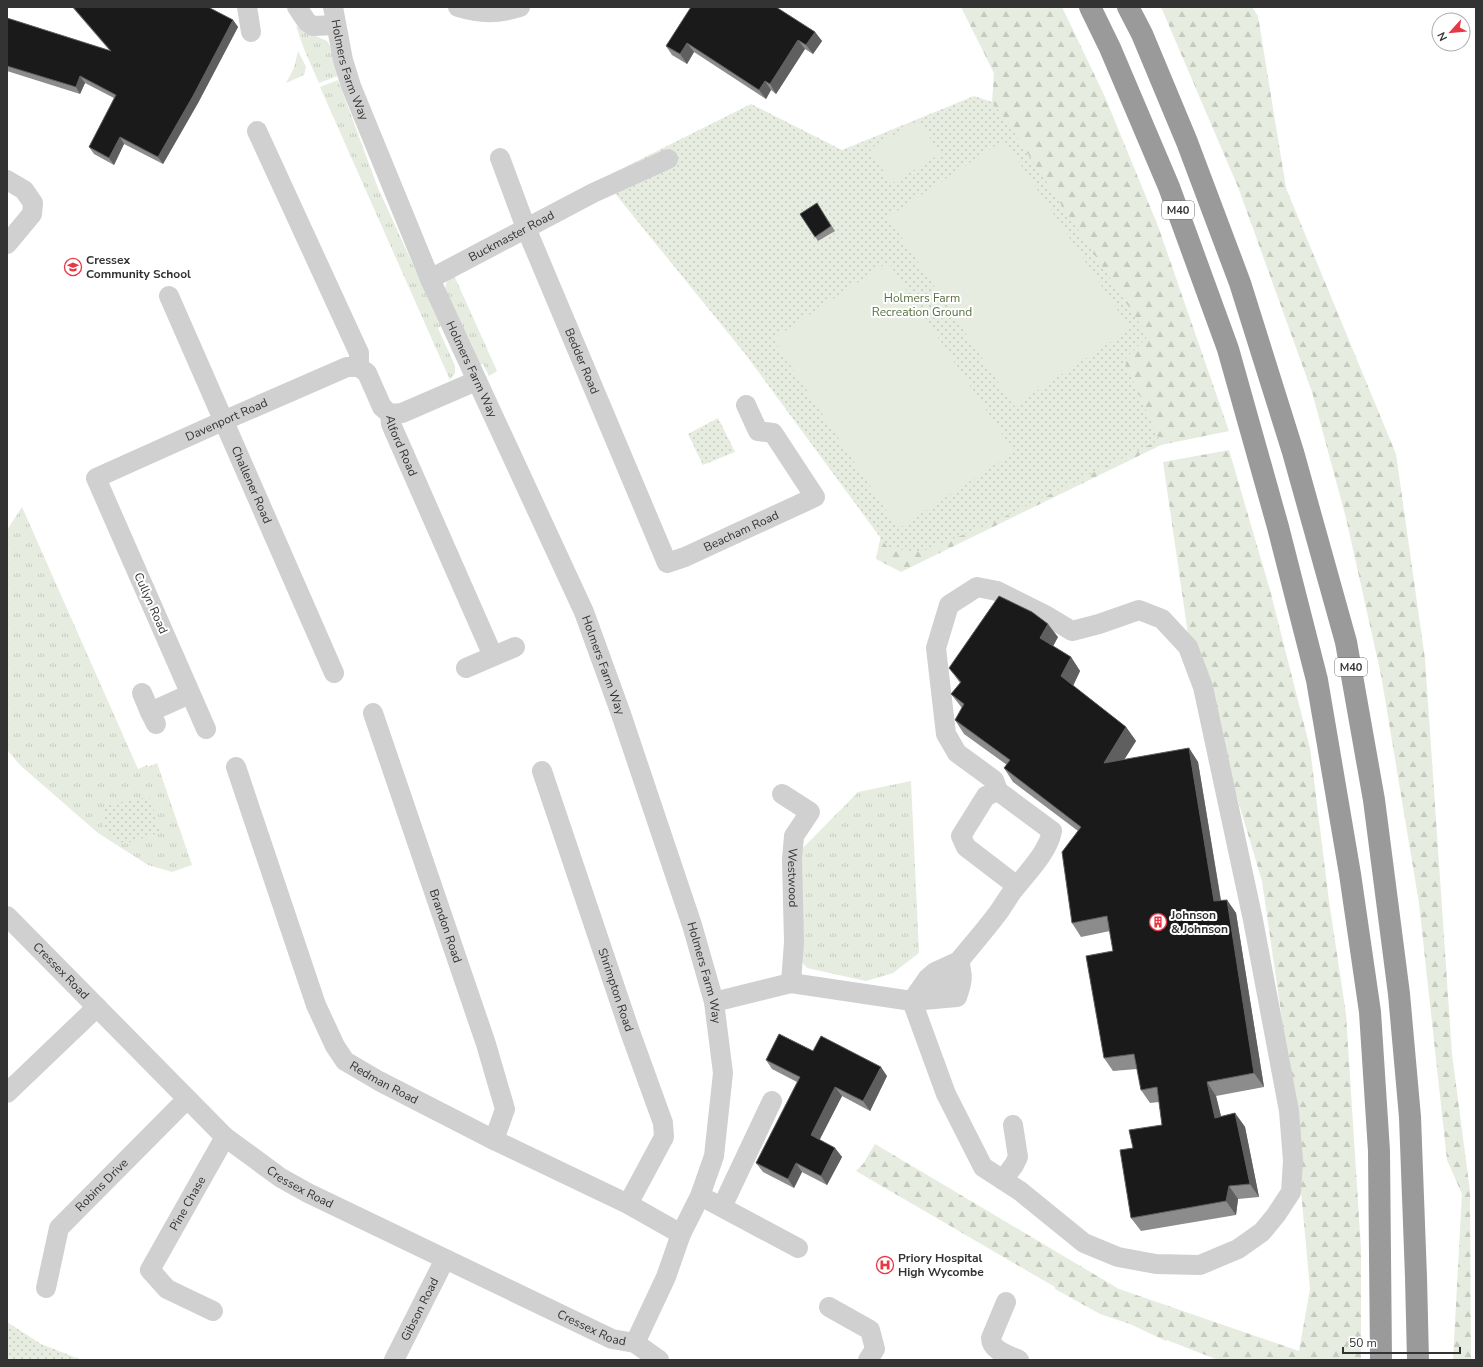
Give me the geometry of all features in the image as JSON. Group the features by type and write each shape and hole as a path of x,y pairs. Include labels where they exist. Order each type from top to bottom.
{"highway":[{"name":"M40","path":"1090,7 1110,48 1169,187 1228,350 1278,527 1317,680 1350,874 1370,1012 1379,1151 1381,1360"},
{"name":"M40","path":"1128,7 1142,34 1187,142 1240,283 1293,452 1346,642 1374,800 1399,994 1410,1117 1418,1360"}],"street":[{"path":"247,7 251,32"},
{"path":"297,7 307,22 313,26 334,16"},
{"path":"458,7 486,13 500,12 520,7"},
{"name":"Holmers Farm Way","path":"334,16 343,60 351,86 430,279 584,612 621,714 692,926 714,1002 723,1073 714,1156 700,1196 681,1234 666,1277 635,1343"},
{"path":"257,131 359,353 359,367"},
{"name":"Bedder Road","path":"500,158 526,228 667,563"},
{"name":"Buckmaster Road","path":"430,279 592,193 668,159"},
{"path":"7,180 24,190 33,203 32,214 7,244"},
{"name":"Challener Road","path":"169,296 334,673"},
{"name":"Davenport Road","path":"96,478 347,367 359,367"},
{"name":"Alford Road","path":"359,367 367,373 382,408 390,414 391,424 493,656"},
{"path":"390,414 402,413 476,381"},
{"name":"Beacham Road","path":"667,563 685,557 821,494 773,433 758,431 746,405"},
{"name":"Cullyn Road","path":"96,478 206,729"},
{"path":"902,1000 934,972 959,960 999,912 1037,860 1050,840 1052,831 998,792 994,780 957,753 946,734 936,648 949,605 977,587 997,591 1047,616 1072,631 1099,624 1139,610 1162,619 1188,647 1203,687 1253,920 1289,1111 1293,1161 1291,1192 1276,1215 1262,1232 1238,1249 1200,1265 1156,1264 1118,1257 1084,1243 1020,1192 1008,1173 1009,1155 1005,1136 1015,1126"},
{"path":"466,668 514,647"},
{"path":"142,693 153,718 190,694"},
{"name":"Brandon Road","path":"373,712 483,1037 505,1109 494,1140"},
{"name":"Redman Road","path":"236,767 316,1004 335,1046 345,1061 379,1081 494,1140 628,1204 681,1234"},
{"name":"Shrimpton Road","path":"542,771 626,1021 663,1124 664,1137 628,1204"},
{"path":"998,792 986,796 961,836 966,848 1017,886"},
{"name":"Westwood","path":"782,794 810,812 794,836 792,859 794,942 791,983"},
{"name":"Cressex Road","path":"7,916 225,1136 281,1178 308,1193 612,1339 635,1343 660,1360"},
{"path":"714,1002 791,983 902,1000 957,997 963,983 963,974 959,960"},
{"path":"902,1000 946,1094 983,1167 1008,1173"},
{"path":"7,1093 97,1007"},
{"name":"Robins Drive","path":"46,1288 59,1228 187,1099"},
{"path":"722,1207 772,1101"},
{"name":"Pine Chase","path":"213,1311 166,1289 150,1270 225,1136"},
{"path":"700,1196 798,1248"},
{"name":"Gibson Road","path":"394,1360 445,1259"},
{"path":"1006,1302 991,1338 993,1346 997,1350 1019,1360"},
{"path":"830,1307 870,1330 875,1349 868,1360"}],"green space":[{"path":"961,7 1062,7 1105,97 1158,226 1229,431 1161,445 901,572 876,559 882,530 1119,358 1145,332 992,102 994,73"},
{"path":"1161,7 1252,7 1258,16 1286,188 1396,454 1425,659 1452,1054 1470,1191 1471,1360 1453,1360 1462,1194 1447,1160 1419,903 1381,675 1346,518 1312,392 1238,187"},
{"path":"296,26 327,41 330,46 338,76 319,83"},
{"path":"298,51 306,67 304,75 286,83 294,68"},
{"path":"338,80 378,188 441,326 438,328 455,366 455,373 450,380 320,87"},
{"name":"Holmers Farm Recreation Ground","path":"974,96 992,102 1003,116 1148,336 1124,360 1159,440 992,523 921,552 888,548 746,355 613,191 611,174 751,104 842,150"},
{"path":"919,120 940,154 891,184 870,149"},
{"path":"1004,140 1130,329 1014,406 888,217"},
{"path":"888,262 1014,452 898,529 773,339"},
{"path":"453,273 497,371 489,376 483,364 479,365 445,293 445,287 449,277"},
{"path":"718,418 735,452 703,465 688,434"},
{"path":"1229,450 1270,590 1310,748 1329,901 1346,1014 1361,1249 1361,1360 1218,1360 1167,1340 1166,1341 1130,1324 1100,1314 856,1171 863,1164 875,1144 1119,1289 1299,1351 1310,1289 1291,1082 1262,881 1188,634 1163,462"},
{"path":"22,507 138,769 157,763 192,865 172,872 148,865 98,833 21,766 7,750 7,530"},
{"path":"911,781 919,953 893,973 866,981 807,968 802,962 798,853 858,792"},
{"path":"149,797 159,831 155,834 135,841 124,843 112,838 104,831 104,805"},
{"path":"7,1322 41,1344 82,1360 7,1360"}],"building":[{"path":"73,7 208,7 233,20 193,96 158,157 120,137 109,158 89,147 116,95 80,76 76,87 7,66 7,18 111,51"},
{"path":"691,7 776,7 815,32 806,45 798,40 770,84 765,81 759,90 687,43 680,54 666,46"},
{"path":"817,203 831,226 815,237 800,214"},
{"name":"Johnson & Johnson","path":"999,596 1032,612 1048,624 1040,638 1071,657 1061,676 1126,727 1104,763 1189,748 1214,901 1227,900 1254,1073 1207,1082 1215,1118 1235,1113 1250,1184 1229,1186 1226,1201 1131,1218 1120,1150 1133,1148 1129,1130 1162,1125 1157,1087 1141,1090 1134,1054 1104,1058 1086,956 1113,951 1107,916 1072,923 1062,852 1081,827 1004,768 1010,760 955,720 964,704 951,694 961,682 949,668"},
{"path":"779,1034 813,1051 821,1036 881,1067 863,1101 835,1087 811,1135 835,1148 821,1176 796,1163 788,1179 756,1163 800,1077 766,1060"}],"place":[{"name":"Cressex Community School","path":"73,267"},
{"name":"Johnson & Johnson","path":"1158,922"},
{"name":"Priory Hospital High Wycombe","path":"885,1265"}]}
